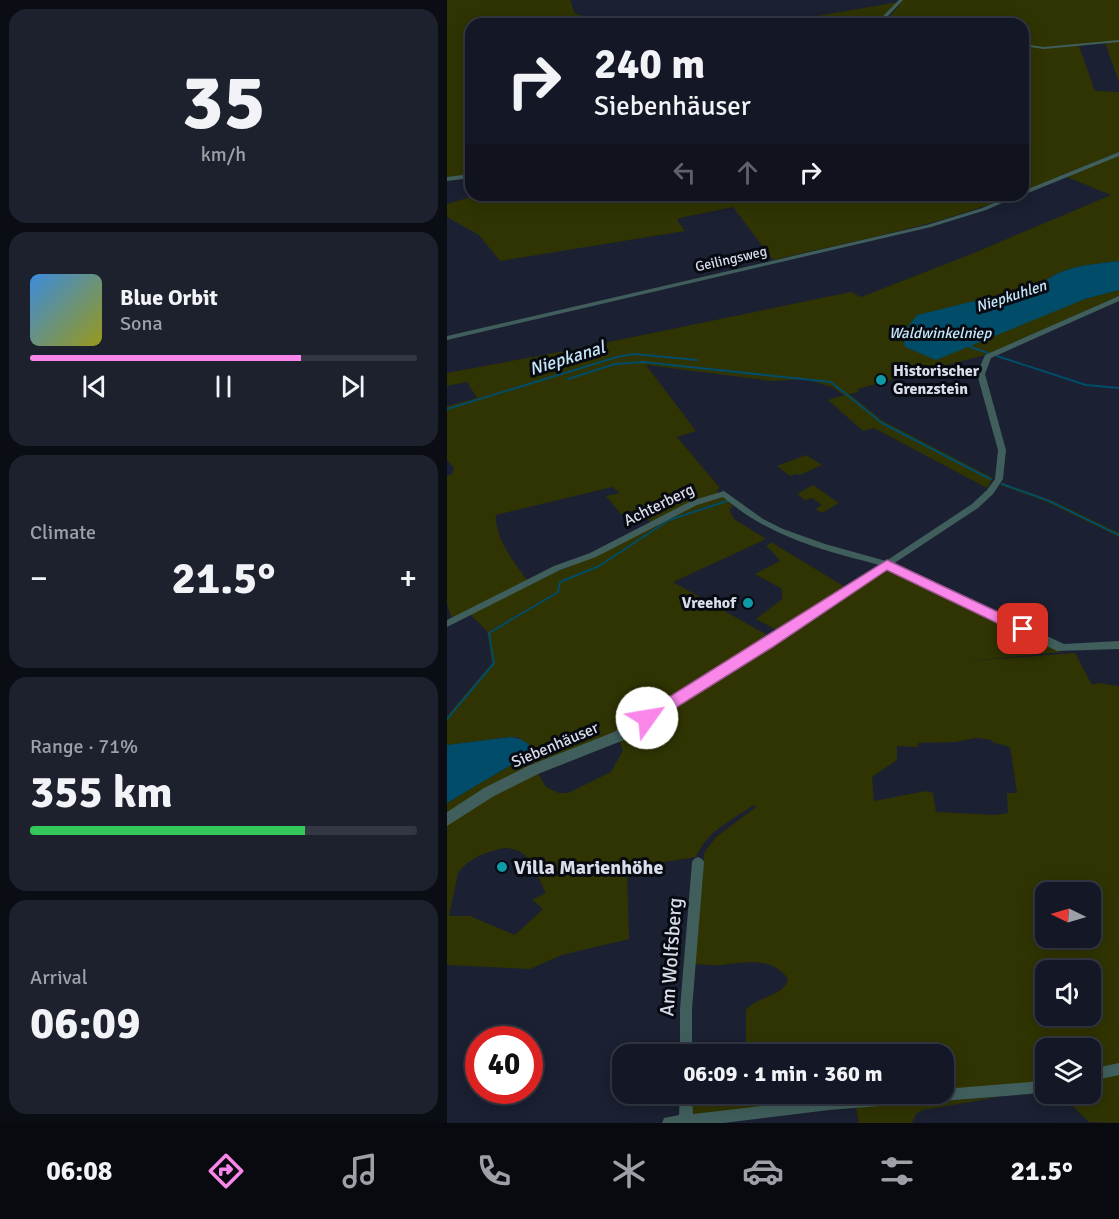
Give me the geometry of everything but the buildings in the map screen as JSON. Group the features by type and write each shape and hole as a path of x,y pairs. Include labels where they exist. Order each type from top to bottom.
{"street":[{"path":"885,18 901,0"},
{"path":"1029,46 1044,48 1119,41"},
{"path":"1029,191 1119,154"},
{"path":"447,179 465,177"},
{"name":"Geilingsweg","path":"447,338 929,226 1002,201"},
{"path":"887,564 975,506 990,492 999,479 1002,450 981,374 988,357 1119,298"},
{"name":"Achterberg","path":"447,624 557,568 593,555 695,503 724,494 743,513 780,532 887,564"},
{"path":"887,564 1062,648 1119,645"},
{"name":"Siebenhäuser","path":"447,820 489,792 533,770 619,736 766,644 887,564"},
{"name":"Am Wolfsberg","path":"686,1044 686,1009 698,862"},
{"path":"1101,1073 1119,1069"},
{"path":"669,1123 829,1104 1035,1087"},
{"path":"685,1104 685,1121"}],"green space":[{"path":"447,0 570,0 575,14 594,18 465,18 465,176 447,178"},
{"path":"903,0 1119,0 1119,82 1105,43 1079,46 1095,91 1119,92 1119,152 1029,189 1029,18 889,18"},
{"path":"898,2 883,18 806,18"},
{"path":"1119,155 1119,261 1077,267 1058,273 1040,285 918,315 1085,299 1119,290 1119,296 985,355 857,389 859,392 849,394 883,421 993,478 987,488 874,428 863,431 828,400 844,395 832,387 806,379 772,381 646,365 696,431 677,437 720,488 717,490 719,494 651,523 639,509 621,514 606,496 620,493 612,487 496,515 502,541 528,581 452,619 447,604 447,476 452,474 454,468 447,460 447,406 477,398 467,382 447,386 447,373 851,292 861,297 974,253 1111,195 1067,177"},
{"path":"465,199 465,201 998,201 925,224 773,260 733,207 680,218 677,220 685,231 500,261 479,235 447,217 447,204"},
{"path":"806,455 822,465 800,475 790,476 777,466"},
{"path":"1002,483 1051,500 1119,533 1119,537 1047,502 1000,485"},
{"path":"813,485 839,503 822,513 816,509 822,505 812,498 805,500 797,494"},
{"path":"724,496 733,507 729,509 734,519 766,539 673,582 769,636 626,728 447,816 447,803 526,756 530,746 517,737 447,745 447,716 492,663 487,631 470,614 553,573 593,557 701,502"},
{"path":"771,542 845,587 777,630 756,619 782,599 782,589 755,574 780,561 766,547"},
{"path":"894,569 1061,652 969,661 1075,653 1092,685 1098,683 1119,686 1119,1065 1101,1069 1101,1038 1035,1038 1035,1083 954,1091 954,1044 689,1044 689,1042 746,1042 746,1010 781,990 787,981 785,975 778,969 763,963 694,964 704,853 716,837 756,807 754,805 713,833 696,857 627,868 629,939 562,955 530,969 447,965 447,825 490,796 537,772 546,787 559,793 568,793 611,772 623,750 619,740 632,735 647,723 884,570","holes":["976,738 992,740 992,742 1010,747 1017,793 1007,793 1008,813 995,815 936,812 933,793 926,791 874,801 872,777 897,760 897,746 918,747 918,743 955,742","505,848 521,852 531,863 546,893 532,900 543,909 515,935 470,916 449,916 458,873 462,868 473,859"]},
{"path":"1119,1073 1119,1123 1089,1122 1071,1104 1101,1104 1101,1077"},
{"path":"999,1097 923,1110 916,1114 912,1123 859,1123 856,1107 954,1104 954,1100"},
{"path":"689,1104 803,1104 689,1119"}],"water":[{"name":"Waldwinkelniep","path":"1119,261 1119,290 1085,299 936,360 905,347 902,334 917,315 1040,285 1058,273 1077,267"},
{"path":"510,737 523,740 532,750 526,756 447,803 447,745"}],"waterway":[{"path":"968,346 988,353"},
{"name":"Niepkanal","path":"447,409 617,357 634,354 697,360"},
{"path":"997,356 1086,385 1119,388"},
{"path":"568,379 615,364 643,362 831,382 882,423 990,479"},
{"path":"1002,484 1047,500 1119,535"},
{"path":"447,719 494,663 489,633 558,592 560,582 599,566 669,520 730,500"}],"place":[{"name":"Historischer Grenzstein","path":"881,380"},
{"name":"Vreehof","path":"748,603"},
{"name":"Villa Marienhöhe","path":"502,867"}],"route":[{"path":"647,718 766,644 887,564 1023,629"}],"water label":[{"name":"Niepkuhlen","path":"1011,296"}]}
